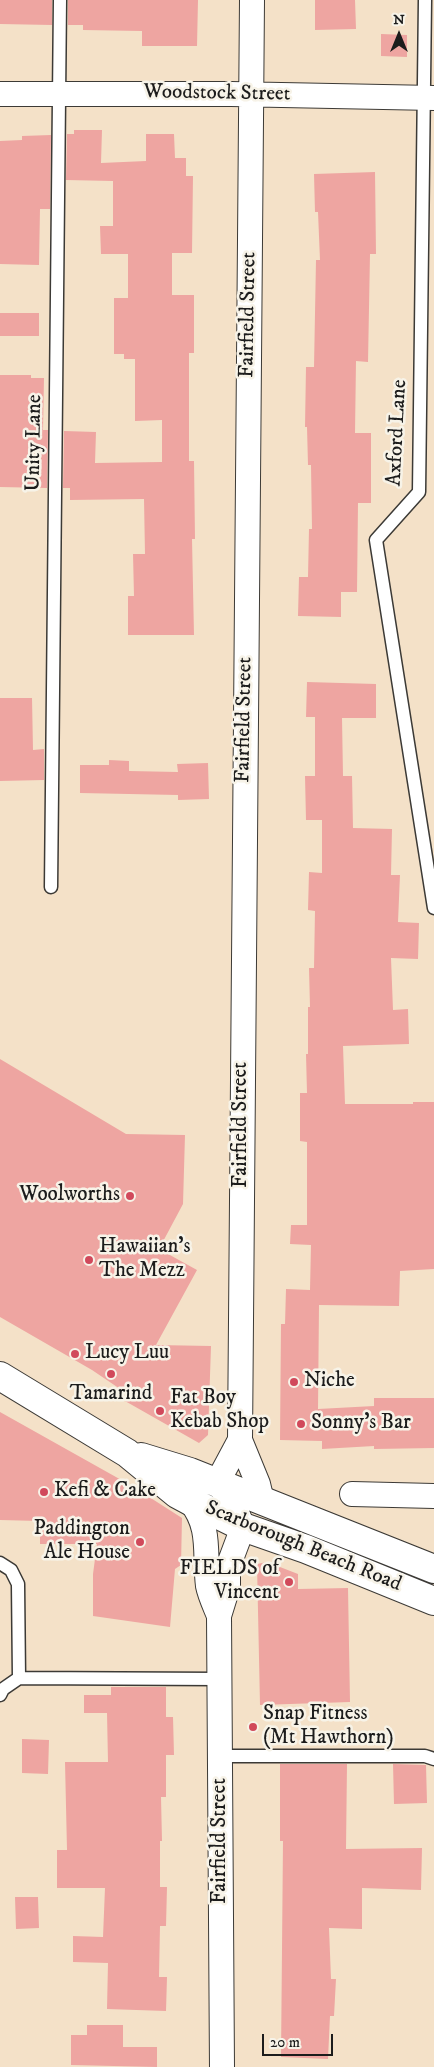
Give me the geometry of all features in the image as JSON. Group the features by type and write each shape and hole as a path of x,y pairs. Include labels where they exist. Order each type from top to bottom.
{"main road":[{"name":"Scarborough Beach Road","path":"0,1376 127,1453 177,1494 190,1501 243,1527 306,1549 434,1601"},
{"name":"Scarborough Beach Road","path":"127,1453 190,1472 434,1570"}],"street":[{"name":"Fairfield Street","path":"252,0 240,1440 258,1484 262,1501"},
{"name":"Woodstock Street","path":"0,94 58,92 430,98"},
{"name":"Fairfield Street","path":"217,1483 240,1440"},
{"path":"217,1483 232,1501 243,1527"},
{"path":"352,1494 434,1496"},
{"name":"Fairfield Street","path":"190,1501 199,1511 204,1522 208,1587 218,1616 221,1756 222,2067"},
{"name":"Fairfield Street","path":"218,1616 228,1587 228,1567 243,1527"}],"lane":[{"name":"Unity Lane","path":"51,887 60,0"},
{"name":"Axford Lane","path":"425,0 430,98 419,492 376,540 434,908"},
{"path":"0,1564 11,1570 18,1584 19,1678"},
{"path":"0,1696 3,1689 19,1678 220,1679"},
{"path":"221,1756 425,1756 434,1759"}],"building":[{"path":"0,0 52,0 52,25 0,24"},
{"path":"68,0 198,0 197,46 142,46 142,31 83,30 83,25 68,25"},
{"path":"315,0 355,0 356,29 315,30"},
{"path":"381,34 407,35 407,57 381,56"},
{"path":"74,130 102,130 101,163 146,161 146,134 174,134 175,158 186,158 186,176 193,176 192,253 172,253 172,295 194,295 194,353 189,353 189,461 194,461 195,539 192,539 194,635 128,635 128,596 134,596 133,554 145,554 144,499 70,500 70,488 63,488 64,431 96,432 95,463 162,462 162,420 135,421 135,359 124,359 124,354 114,354 114,298 128,298 128,254 101,254 100,226 113,226 113,181 66,180 67,134 74,134"},
{"path":"51,135 50,209 40,209 39,265 0,264 0,141 22,140 22,136"},
{"path":"375,172 376,254 370,254 368,362 356,361 355,433 371,433 371,503 358,503 357,592 341,592 341,617 298,616 299,577 308,577 309,529 312,529 311,465 308,465 307,427 305,427 306,367 314,367 316,260 320,260 318,212 315,212 314,174"},
{"path":"0,313 39,313 39,336 0,336"},
{"path":"0,375 31,375 31,378 44,378 43,430 48,430 47,488 0,487"},
{"path":"307,682 376,684 376,718 342,718 343,776 352,776 353,828 392,829 391,875 400,875 398,922 419,923 418,959 391,958 393,1010 408,1009 409,1044 343,1046 345,1104 413,1104 413,1102 434,1102 434,1269 400,1271 399,1306 319,1305 318,1409 374,1406 374,1398 434,1398 434,1448 374,1449 374,1446 322,1449 322,1441 280,1440 281,1324 285,1324 286,1289 310,1290 311,1245 290,1244 291,1225 307,1225 307,1142 300,1141 300,1093 307,1093 306,1054 308,1054 308,1007 310,1007 309,968 314,968 315,911 308,910 309,872 322,873 322,820 306,820 305,776 315,776 315,717 306,717"},
{"path":"0,698 32,698 33,750 44,749 44,780 0,781"},
{"path":"109,760 129,761 129,771 178,772 177,764 208,763 209,799 178,800 178,795 80,793 80,765 109,765"},
{"name":"Hawaiian's The Mezz","path":"0,1059 126,1134 185,1135 183,1204 159,1249 197,1270 156,1345 211,1346 208,1435 199,1443 125,1401 129,1395 92,1370 0,1317"},
{"path":"0,1412 132,1486 182,1518 181,1565 175,1569 170,1627 93,1616 93,1574 97,1544 40,1544 40,1521 0,1520"},
{"path":"267,1562 298,1574 298,1589 348,1588 350,1702 260,1705 257,1564"},
{"path":"111,1687 166,1687 166,1717 173,1717 174,1755 166,1755 166,1797 161,1797 160,1887 167,1887 166,1926 160,1926 159,1977 167,1977 166,2011 107,2009 108,1963 73,1962 73,1936 103,1937 105,1888 57,1888 57,1850 67,1850 65,1762 108,1762 107,1713 84,1713 84,1695 111,1695"},
{"path":"22,1739 49,1740 48,1774 22,1773"},
{"path":"280,1764 347,1764 346,1849 422,1848 421,1890 362,1888 362,1929 329,1928 331,1979 336,1979 334,2016 330,2016 328,2059 281,2057 283,1841 280,1841"},
{"path":"393,1764 426,1765 427,1803 394,1804"},
{"path":"15,1897 38,1897 39,1928 16,1929"},
{"path":"87,2025 123,2025 123,2047 157,2047 157,2067 71,2065 71,2035 87,2035"}],"place":[{"name":"Woolworths","path":"130,1196"},
{"name":"Hawaiian's The Mezz","path":"89,1260"},
{"name":"Lucy Luu","path":"75,1354"},
{"name":"Tamarind","path":"111,1374"},
{"name":"Niche","path":"294,1382"},
{"name":"Fat Boy Kebab Shop","path":"160,1411"},
{"name":"Sonny's Bar","path":"301,1424"},
{"name":"Kefi & Cake","path":"44,1492"},
{"name":"Paddington Ale House","path":"140,1542"},
{"name":"FIELDS of Vincent","path":"289,1582"},
{"name":"Snap Fitness (Mt Hawthorn)","path":"253,1727"}]}
